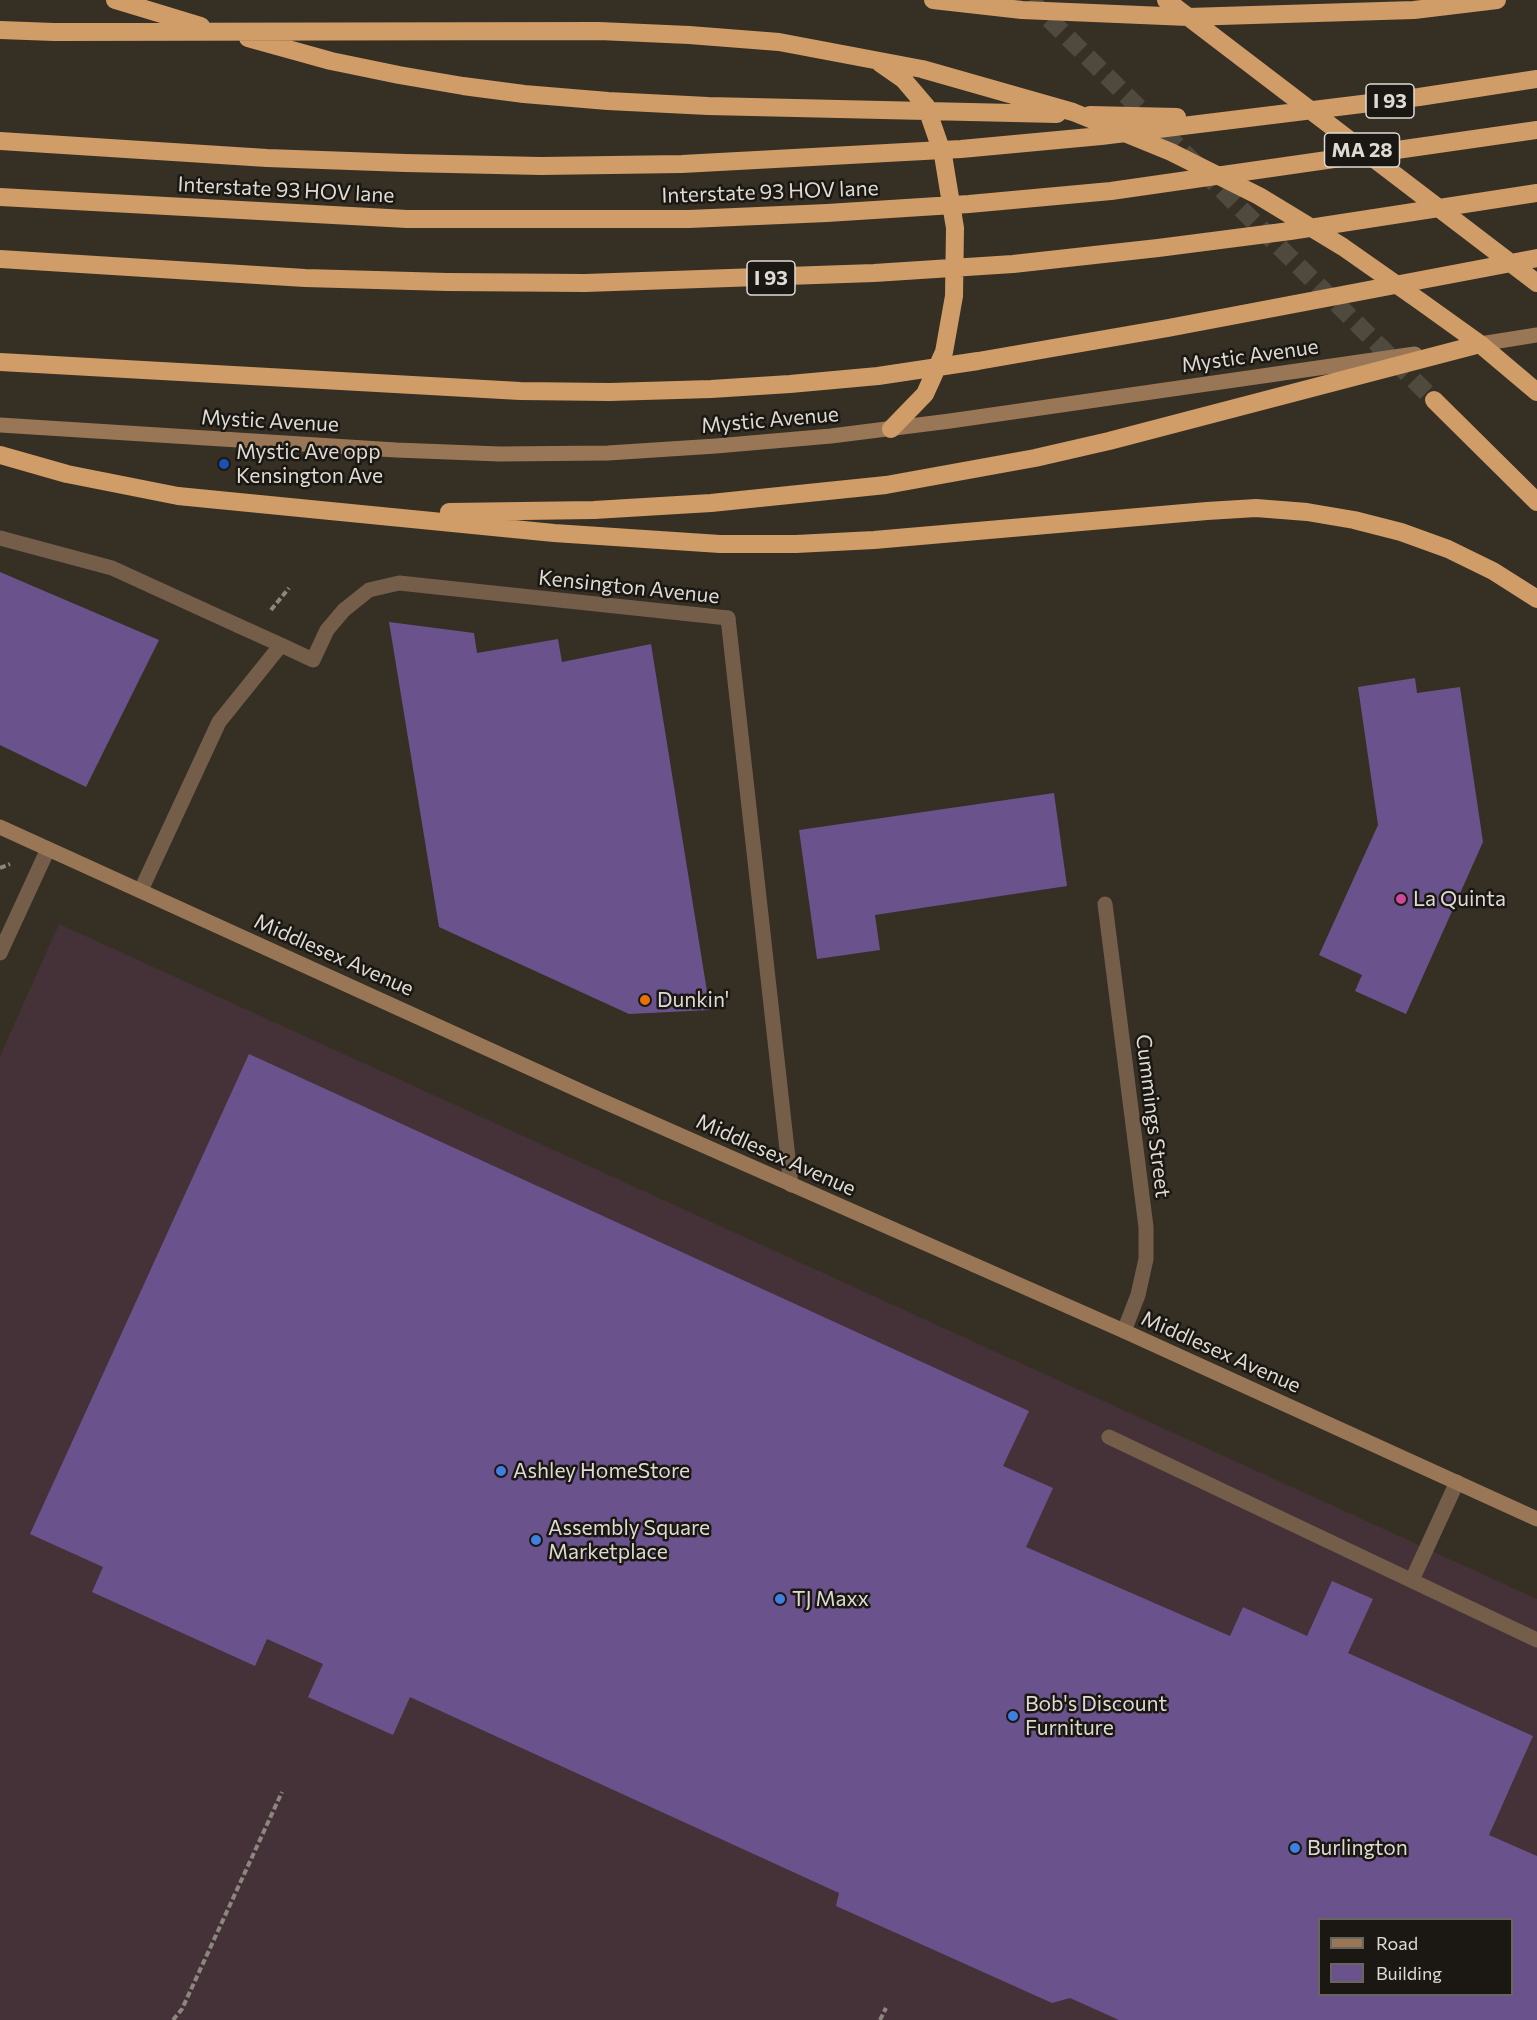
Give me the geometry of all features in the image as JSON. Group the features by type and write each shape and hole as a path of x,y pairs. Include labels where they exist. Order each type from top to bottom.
{"highway":[{"path":"115,0 331,61 463,86 524,94 708,106 1242,118"},
{"path":"933,0 1022,10 1188,17 1414,10 1497,0"},
{"name":"MA 28","path":"1166,0 1537,283"},
{"path":"0,30 54,32 599,31 689,35 780,42 874,59 969,81 1073,112 1171,152 1259,196 1343,247 1480,344 1537,392"},
{"path":"874,59 903,79 926,106 943,154 955,228 954,296 944,352 925,394 891,429"},
{"name":"I 93","path":"0,141 267,158 405,164 541,166 682,164 961,149 1101,136 1419,97 1537,79"},
{"name":"Interstate 93 HOV lane","path":"0,197 407,219 678,219 804,214 969,204 1111,191 1537,130"},
{"name":"I 93","path":"0,259 305,278 447,282 585,283 874,273 1013,264 1158,248 1290,231 1537,193"},
{"path":"0,362 520,391 621,392 790,384 878,376 978,361 1168,328 1537,258"},
{"path":"336,511 594,510 711,503 886,485 1012,462 1109,441 1480,344"},
{"path":"1434,400 1537,502"},
{"path":"0,455 67,474 178,496 554,532 720,544 796,544 874,540 1256,508 1307,512 1354,520 1401,532 1448,549 1537,599"}],"main road":[{"name":"Mystic Avenue","path":"0,425 396,450 500,454 608,453 716,446 891,429 1537,335"},
{"name":"Middlesex Avenue","path":"0,827 791,1185 1124,1331 1537,1519"}],"street":[{"path":"0,538 112,568 281,645 219,722 141,890"},
{"name":"Kensington Avenue","path":"281,645 313,660 327,630 344,610 369,590 399,584 728,618 791,1185"},
{"path":"0,953 48,849"},
{"name":"Cummings Street","path":"1104,904 1146,1227 1146,1260 1138,1295 1124,1331"},
{"path":"1108,1437 1537,1640"},
{"path":"1412,1580 1457,1482"}],"path":[{"path":"173,2020 182,2009 282,1792"},
{"path":"880,2020 886,2008"}],"shaded area":[{"path":"59,924 1537,1599 1537,2020 0,2020 0,1056"}],"building":[{"path":"0,572 159,640 86,787 0,745"},
{"path":"389,622 474,633 477,653 558,639 562,662 651,644 710,1010 629,1014 439,927"},
{"name":"La Quinta","path":"1415,678 1417,693 1460,687 1483,842 1406,1014 1355,991 1362,975 1319,955 1378,825 1358,687"},
{"path":"1054,793 1067,886 875,915 880,950 817,959 799,830"},
{"name":"Assembly Square Marketplace","path":"249,1054 1029,1411 1003,1466 1053,1488 1026,1547 1230,1636 1243,1607 1307,1636 1332,1581 1373,1599 1348,1653 1533,1736 1489,1835 1537,1856 1537,2020 1119,2020 1070,1998 1052,2003 836,1906 839,1893 410,1697 393,1735 308,1697 323,1664 267,1639 255,1666 92,1592 103,1567 30,1534"}],"tunnel":[{"path":"1030,0 1434,400"}],"place":[{"name":"Mystic Ave opp Kensington Ave","path":"224,464"},
{"name":"La Quinta","path":"1401,899"},
{"name":"Dunkin'","path":"645,1000"},
{"name":"Ashley HomeStore","path":"501,1471"},
{"name":"Assembly Square Marketplace","path":"536,1540"},
{"name":"TJ Maxx","path":"780,1599"},
{"name":"Bob's Discount Furniture","path":"1013,1716"},
{"name":"Burlington","path":"1295,1848"}]}
